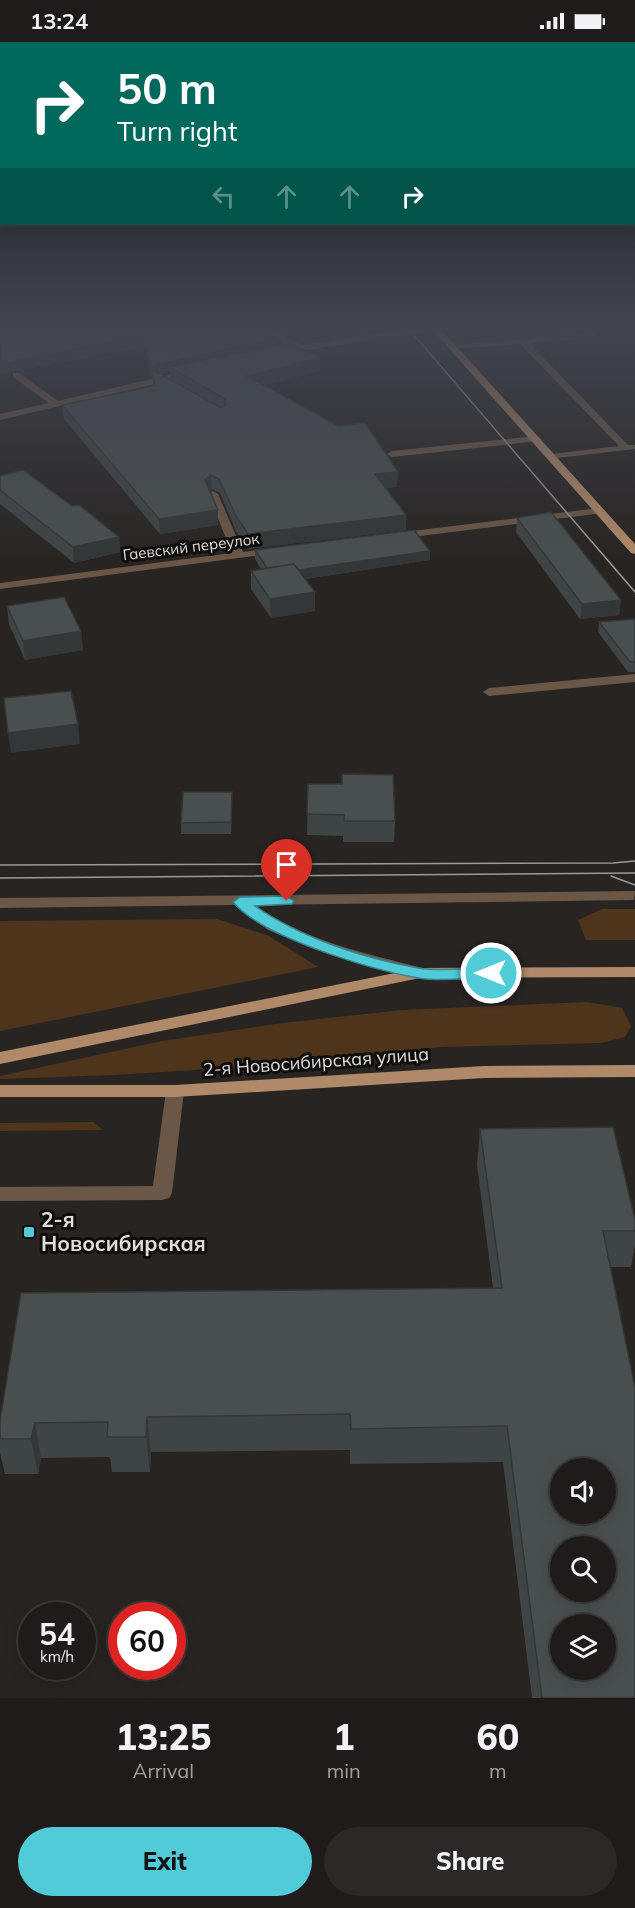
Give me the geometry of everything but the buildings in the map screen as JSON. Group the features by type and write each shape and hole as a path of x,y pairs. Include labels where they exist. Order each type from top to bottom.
{"main road":[{"path":"505,405 635,551"},
{"path":"0,1058 420,973 635,972"},
{"name":"2-я Новосибирская улица","path":"0,1091 175,1091 484,1072 635,1071"}],"street":[{"path":"0,417 51,405"},
{"path":"587,405 630,447"},
{"path":"392,454 536,439"},
{"path":"551,456 630,447"},
{"path":"213,494 239,556"},
{"path":"381,538 599,511"},
{"name":"Гаевский переулок","path":"0,586 286,550"},
{"path":"489,692 635,678"},
{"path":"0,903 240,902 634,895"},
{"path":"240,902 274,926 333,950 420,973"},
{"path":"0,1194 162,1193 175,1091"}],"shaded area":[{"path":"602,909 635,909 635,940 586,940 578,920"},
{"path":"217,919 269,936 318,967 0,1031 0,921"},
{"path":"587,1002 622,1008 631,1026 625,1037 601,1043 442,1047 271,1065 115,1075 0,1079 0,1076 162,1041 282,1023 403,1010"},
{"path":"93,1122 103,1130 0,1131 0,1123"}],"tram line":[{"path":"474,405 635,592"},
{"path":"0,865 613,863 635,861"},
{"path":"0,878 635,873"},
{"path":"611,876 635,885"}],"place":[{"name":"2-я Новосибирская","path":"29,1232"}],"route":[{"path":"287,901 240,902 274,926 333,950 420,973 491,973"}]}
